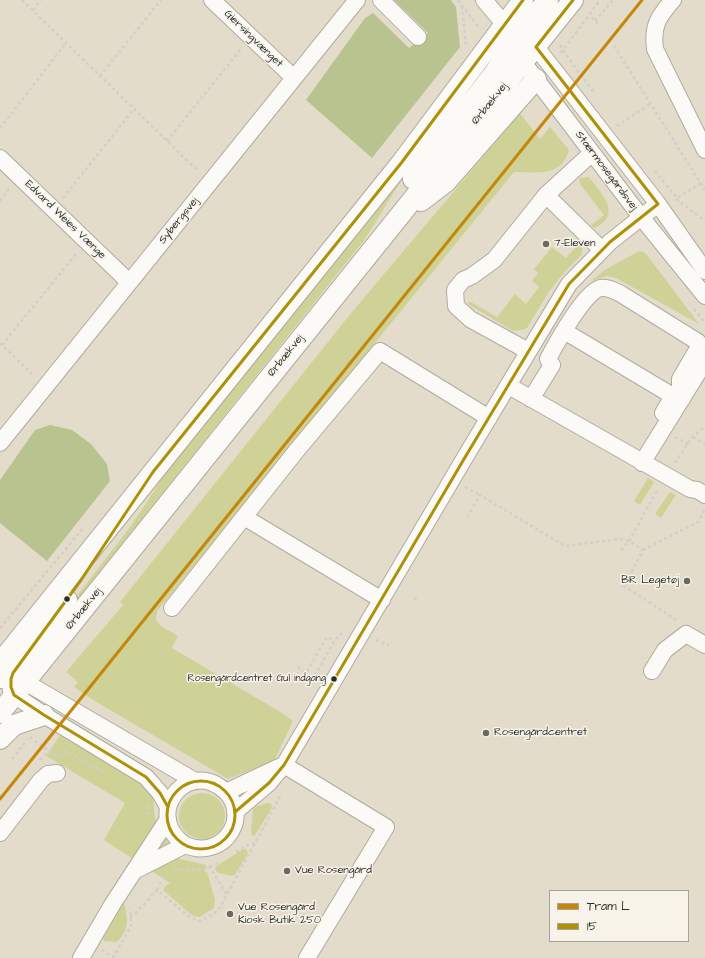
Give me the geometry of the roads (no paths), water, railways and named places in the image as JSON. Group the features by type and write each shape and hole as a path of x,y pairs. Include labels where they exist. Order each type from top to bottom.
{"main road":[{"path":"10,680 13,673 81,580 153,472 402,162 523,0"},
{"path":"529,42 526,28 548,0"},
{"path":"523,63 520,50 573,0"},
{"path":"393,223 416,174 495,72 504,58 507,42 505,25"},
{"name":"Ørbækvej","path":"0,739 7,719 10,680 393,223 523,63"},
{"path":"393,223 446,182 536,79"},
{"path":"7,719 44,715"}],"street":[{"name":"Giersingvænget","path":"212,0 294,78"},
{"name":"Sybergsvej","path":"0,443 357,0"},
{"path":"381,0 418,37"},
{"path":"484,0 505,25"},
{"path":"673,0 661,14 656,24 653,37 655,49 705,150"},
{"name":"Stærmosegårdsvej","path":"505,25 529,42 658,204 705,271"},
{"name":"Stærmosegårdsvej","path":"505,25 523,63 641,217 705,296"},
{"path":"528,351 470,319 456,306 456,290 463,280 472,276 494,260 546,195 592,153"},
{"name":"Edvard Weies Vænge","path":"0,158 129,282"},
{"path":"546,195 602,250"},
{"path":"235,812 269,783 284,765 569,284 610,242 658,204"},
{"path":"531,399 552,365 548,359 566,328 587,298 600,288 609,288 621,294 698,342 704,351 702,364 682,399 639,461"},
{"path":"566,328 673,396 639,461"},
{"path":"172,608 244,517 380,351 489,418"},
{"path":"509,386 639,461 690,489 697,490 705,495"},
{"path":"244,517 382,600"},
{"path":"652,671 665,650 686,634 705,645"},
{"path":"10,680 44,715 146,777 160,793 168,813 173,834 185,845 192,848 207,849 222,842 232,829 235,821 234,805 226,792 220,786 204,781 187,784 175,793 168,813 159,830 81,958"},
{"path":"10,680 195,782"},
{"path":"226,792 284,765"},
{"path":"284,765 386,827 307,958"},
{"path":"0,833 41,780 48,774 57,773"},
{"path":"136,870 185,845"}],"tram line":[{"name":"L","path":"0,799 642,0"}],"place":[{"name":"7-Eleven","path":"546,244"},
{"name":"BR Legetøj","path":"687,581"},
{"name":"Rosengårdcentret Gul indgang","path":"334,679"},
{"name":"Rosengårdcentret","path":"486,733"},
{"name":"Vue Rosengård","path":"287,871"},
{"name":"Vue Rosengård Kiosk Butik 250","path":"230,914"}]}
